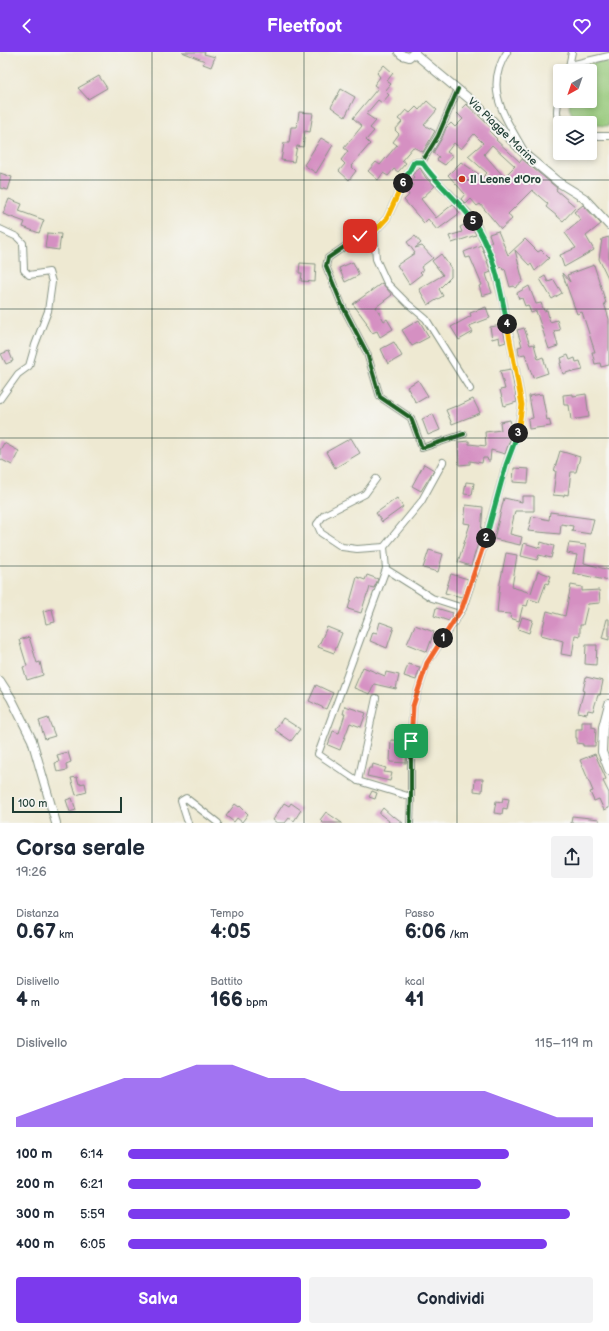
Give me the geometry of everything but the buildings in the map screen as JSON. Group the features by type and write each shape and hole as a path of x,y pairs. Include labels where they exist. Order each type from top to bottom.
{"street":[{"path":"400,52 405,56 411,56 415,53"},
{"path":"507,52 502,60 496,79 498,98 502,112 527,156"},
{"path":"570,64 572,52"},
{"name":"Via Piagge Marine","path":"415,53 479,108 527,156 558,182 584,198 609,225"},
{"path":"582,64 609,56"},
{"path":"422,162 438,136 458,89"},
{"path":"597,136 609,136"},
{"path":"422,162 414,162 387,218 374,232 360,236 328,258 326,266 342,304 367,354 380,397 411,418 422,448 464,434"},
{"path":"410,823 413,706 427,663 462,608 481,554 506,465 518,431 522,405 503,301 493,263 477,225 469,214 430,175 422,162"},
{"path":"0,229 17,237 23,243 24,270 29,275 49,272 52,282 48,311 29,366 18,374 0,399"},
{"path":"374,232 376,259 387,283 426,319 470,389"},
{"path":"411,797 358,781 318,754 386,570 384,547 421,502 443,462"},
{"path":"376,478 365,494 324,515 317,524 321,533 342,546 357,549 384,547"},
{"path":"386,570 432,598 462,608"},
{"path":"0,682 11,698 32,740 56,823"},
{"path":"358,781 376,698"},
{"path":"609,704 603,727 602,752 609,770"},
{"path":"188,823 181,801 186,798 218,823"}],"green space":[{"path":"609,59 609,126 597,125 597,116 574,116 569,108 597,108 597,64 589,64"}],"cycle path":[{"path":"410,823 413,706 427,663 463,608 481,554 506,465 518,431 522,405 503,301 493,263 477,225 469,214 430,175 422,162 438,136 458,89"},
{"path":"422,162 414,162 387,218 374,232 360,236 328,258 326,266 342,305 367,353 380,397 411,418 422,448 464,434"}],"place":[{"name":"Il Leone d'Oro","path":"462,179"}],"route":[{"path":"360,236 374,232 387,218 414,162 422,162 430,175 469,214 477,225 493,263 503,301 522,405 518,431 506,465 481,554 462,608 427,663 413,706 411,741"}]}
